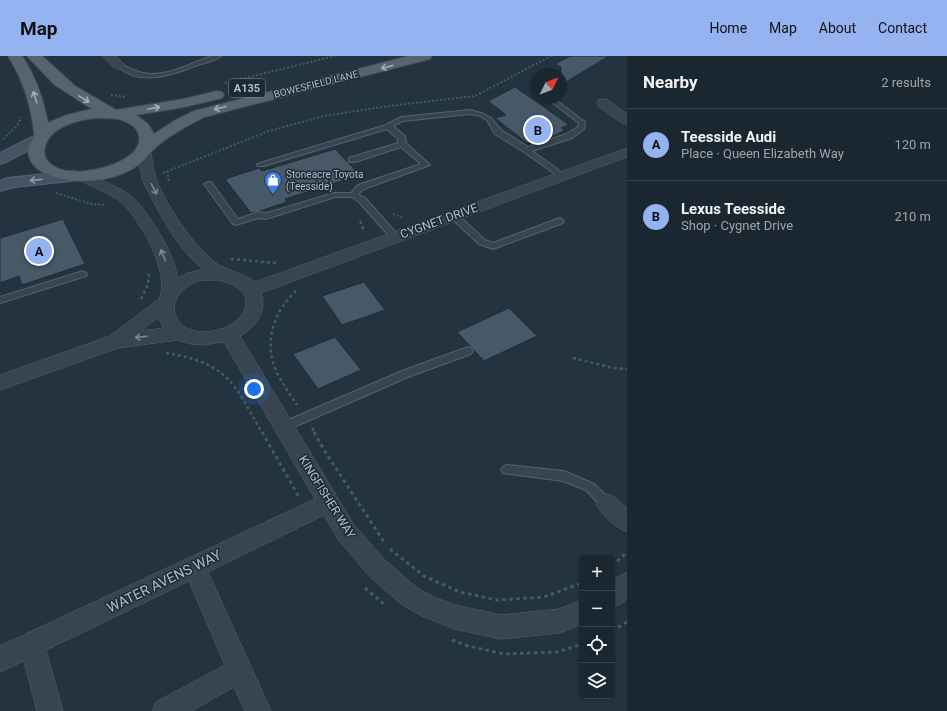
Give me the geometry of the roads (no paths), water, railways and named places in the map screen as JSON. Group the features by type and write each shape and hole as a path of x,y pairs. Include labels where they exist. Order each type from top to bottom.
{"main road":[{"name":"A135","path":"15,56 28,76 37,100 41,136"},
{"name":"A135","path":"34,56 59,81 84,100 114,114"},
{"name":"BOWESFIELD LANE","path":"114,114 184,103 377,56"},
{"name":"BOWESFIELD LANE","path":"145,149 179,124 199,114 425,56"},
{"name":"A135","path":"90,114 114,114 128,117 140,124 147,133 148,139 145,149 135,160 122,168 105,174 77,176 53,172 41,164 36,157 35,150 41,136 55,125 66,120 90,114"}],"street":[{"path":"110,56 120,66"},
{"path":"603,104 627,120"},
{"path":"0,159 41,136"},
{"path":"145,149 149,179 158,196 189,246 198,257 220,274"},
{"name":"CYGNET DRIVE","path":"251,290 627,152"},
{"path":"610,158 625,168"},
{"path":"0,186 13,182 77,176 125,198 137,210 164,255 169,271 167,320 180,333"},
{"path":"0,383 140,331 180,333 202,338 214,338 229,334 242,327 254,312 255,302 251,290 244,282 236,278 220,274 192,277 177,286 140,331"},
{"name":"KINGFISHER WAY","path":"229,334 283,427 318,507 346,532 376,567 409,596 430,608 455,617 501,627 560,621 579,613"},
{"path":"608,504 627,522"},
{"name":"WATER AVENS WAY","path":"0,659 318,507"},
{"path":"194,567 258,711"},
{"path":"615,594 627,584"},
{"path":"32,644 50,711"},
{"path":"165,711 240,670"}],"lane":[{"path":"120,66 134,73 151,76 163,74 218,56"},
{"path":"528,150 569,136 582,128 582,122 557,104"},
{"path":"261,164 388,126 401,119 470,112 489,119 498,132 505,138 528,150 560,176"},
{"path":"354,195 361,187 426,165 402,144 402,138 388,126"},
{"path":"352,160 402,144"},
{"path":"208,184 236,222 258,215 266,216 338,195 354,195 362,200 395,237"},
{"path":"452,215 482,242 493,246 560,221"},
{"path":"0,300 82,274"},
{"path":"283,427 405,374 468,351"},
{"path":"507,470 564,476 590,487 608,504"}],"place":[{"name":"Lexus Teesside","path":"538,130"},
{"name":"Stoneacre Toyota (Teesside)","path":"273,195"},
{"name":"Teesside Audi","path":"39,251"}]}
